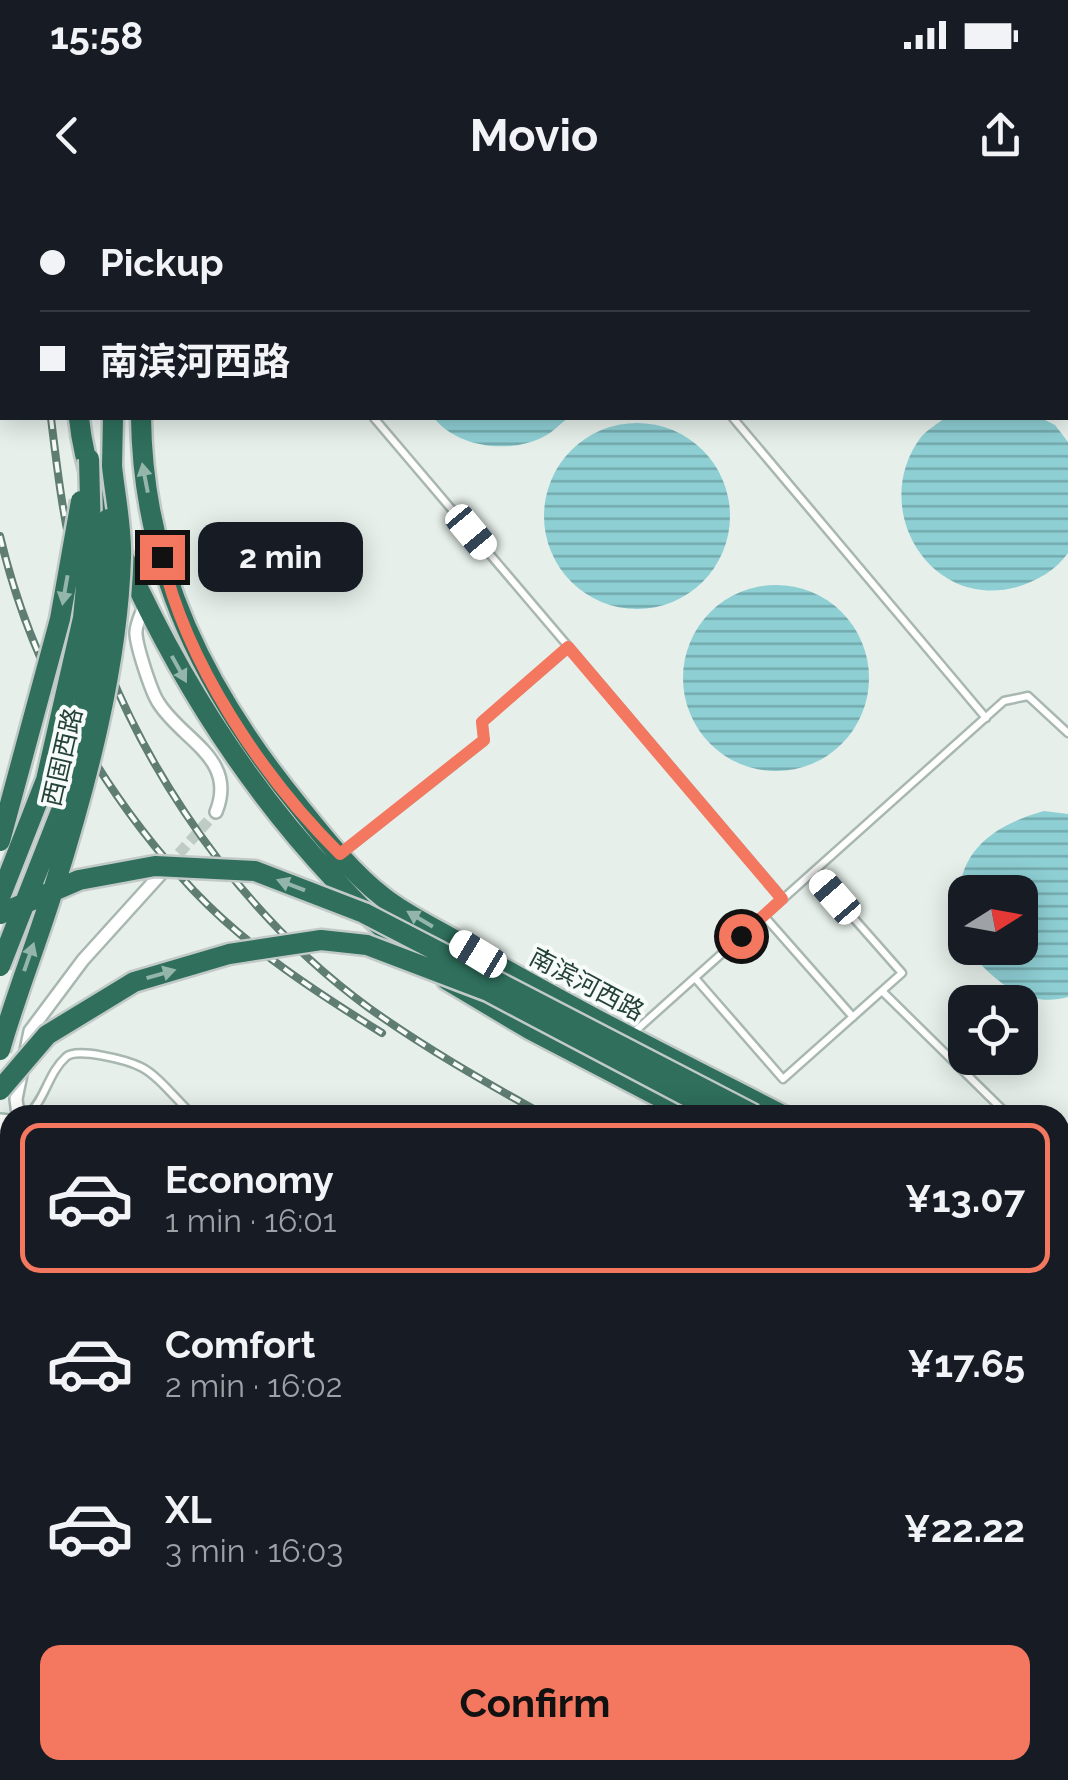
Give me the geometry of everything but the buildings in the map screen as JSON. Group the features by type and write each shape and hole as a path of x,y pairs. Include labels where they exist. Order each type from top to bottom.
{"highway":[{"path":"79,420 82,449 100,505 180,673 236,760 292,834 384,934 464,992 675,1105"},
{"path":"0,897 46,780 84,618 91,536 90,420"},
{"path":"0,966 63,806 79,734 104,584 113,420"},
{"name":"南滨河西路","path":"141,420 142,466 168,587 202,667 262,761 340,854 384,897 510,972 763,1105"},
{"name":"西固西路","path":"0,841 60,619 89,460"},
{"name":"西固西路","path":"0,1050 55,886 103,691 118,608 122,553 112,466"},
{"path":"0,914 79,880 154,866 256,871 364,912 735,1105"},
{"path":"0,1090 47,1035 134,982 229,954 321,940 367,944 488,991 704,1105"}],"street":[{"path":"145,604 135,632 158,702 203,748 222,782 222,798 216,812"},
{"path":"17,1105 30,1032 83,960 168,866"}],"lane":[{"path":"376,420 782,899"},
{"path":"735,420 986,718"},
{"path":"340,854 484,740 482,722 568,647"},
{"path":"630,1036 1004,702 1028,696 1068,734"},
{"path":"695,978 783,1078 882,991 902,973 813,872"},
{"path":"764,916 853,1016"},
{"path":"882,991 998,1105"},
{"path":"39,1105 56,1067 69,1053 80,1051 142,1067 182,1105"}],"water":[{"path":"436,420 566,420 543,437 500,446 470,442"},
{"path":"942,420 1045,420 1055,425 1068,442 1068,553 1058,565 1032,582 986,590 958,584 934,569 916,548 905,522 901,494 906,465 929,429"},
{"path":"637,423 673,430 703,450 723,480 730,516 723,552 703,582 673,602 637,609 601,602 571,582 551,552 544,516 551,480 571,450 601,430"},
{"path":"776,585 812,592 842,612 862,642 869,678 862,714 842,744 812,764 776,771 740,764 710,744 690,714 683,678 690,642 710,612 740,592"},
{"path":"1044,811 1068,814 1068,997 1038,999 1038,985 1005,985 982,965 1038,965 1038,875 963,875 971,856 984,841 1020,819"}],"tunnel":[{"path":"168,866 216,812"}],"railway":[{"path":"51,420 67,530 94,631 149,754 185,813 269,920 318,966 412,1037 526,1105"},
{"path":"0,536 13,585 50,680 100,770 160,853 215,912 260,950 382,1033"}],"route":[{"path":"162,557 168,587 202,667 262,761 340,854 484,740 482,722 568,647 782,899 741,936"}]}
